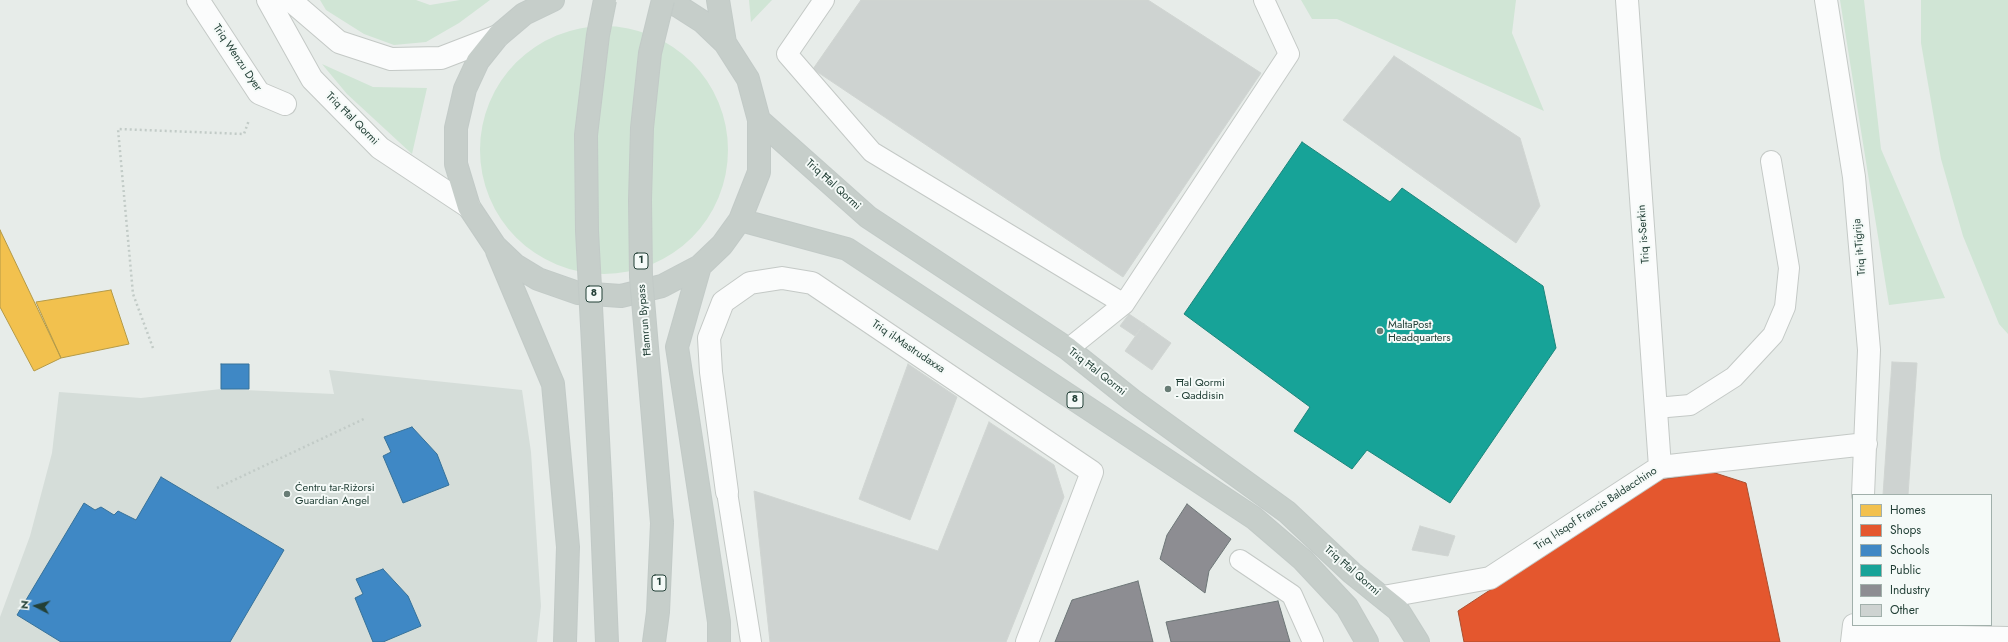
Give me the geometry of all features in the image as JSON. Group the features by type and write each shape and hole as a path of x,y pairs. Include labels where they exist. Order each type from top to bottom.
{"highway":[{"name":"8","path":"553,0 528,7 498,36 478,61 465,89 456,128 456,164 469,207 495,246 515,264 538,279 578,293 621,296 662,286 700,266 722,245 740,220 758,172 760,120 748,79 725,43 703,22 678,6 663,0"},
{"path":"605,0 598,35 586,135 587,231 607,642"},
{"name":"Ħamrun Bypass","path":"654,642 658,612 662,523 641,277 640,200 642,128 650,53 663,0"},
{"path":"718,0 725,43"},
{"name":"Triq Ħal Qormi","path":"760,120 868,217 1068,349 1132,400 1287,512 1352,573 1398,610 1418,642"},
{"name":"8","path":"740,220 847,250 1254,518 1303,560 1347,607 1367,642"},
{"path":"495,246 553,384 568,546 565,642"},
{"path":"700,266 677,347 719,622 719,642"}],"street":[{"name":"Triq Wenzu Dyer","path":"198,0 259,93 285,104"},
{"name":"Triq Ħal Qormi","path":"268,0 312,79 380,148 469,207"},
{"path":"290,0 339,42 391,59 441,58 498,36"},
{"name":"Triq is-Serkin","path":"1627,0 1660,467"},
{"name":"Triq it-Tiġrija","path":"1826,0 1854,177 1869,350 1863,494"},
{"name":"Triq il-Mastrudaxxa","path":"727,492 711,372 709,338 723,302 750,283 782,278 812,282 1092,472 1027,642"},
{"name":"Triq l-Isqof Francis Baldacchino","path":"1383,597 1490,578 1660,467 1866,444"}],"lane":[{"path":"824,0 787,54 872,152 1124,304"},
{"path":"1068,349 1124,304 1289,54 1264,0"},
{"path":"1656,408 1690,405 1734,377 1773,334 1785,307 1789,268 1771,161"},
{"path":"727,492 750,642"},
{"path":"1240,560 1292,595 1313,642"},
{"path":"1853,634 2008,637"}],"path":[{"path":"153,348 133,294 118,129 244,134 259,93"},
{"path":"216,488 366,418"}],"shaded area":[{"name":"Ċentru tar-Riżorsi Guardian Angel","path":"329,370 522,390 531,452 541,606 537,642 0,642 0,617 30,536 52,453 59,392 141,398 221,389 334,394"}],"green space":[{"path":"320,0 416,0 430,5 460,0 490,0 459,23 426,42 394,45 364,34 326,10"},
{"path":"749,0 772,0 751,22"},
{"path":"1301,0 1516,0 1512,33 1544,111 1337,19 1312,19"},
{"path":"1840,0 1864,0 1881,149 1945,298 1889,305"},
{"path":"1921,0 2008,0 2008,334 1999,324 1963,236 1941,159 1921,43"},
{"path":"604,26 628,29 651,36 673,47 692,62 707,81 718,103 725,126 728,150 725,174 718,197 707,219 692,238 673,253 651,264 628,271 604,274 580,271 557,264 535,253 516,238 501,219 490,197 483,174 480,150 483,126 490,103 501,81 516,62 535,47 557,36 580,29"},
{"path":"322,64 373,87 427,88 412,154 347,94"}],"building: Homes":[{"path":"0,230 61,358 34,371 0,307"},
{"path":"111,290 129,344 61,358 36,302"}],"building: Shops":[{"path":"1712,472 1746,483 1780,642 1464,642 1458,611 1658,480"}],"building: Schools":[{"path":"221,364 249,364 249,389 221,389"},
{"path":"412,427 437,454 449,485 403,503 383,456 391,452 384,437"},
{"path":"161,477 284,550 230,642 61,642 17,615 84,503 95,510 101,507 114,515 118,511 136,520"},
{"path":"383,569 408,596 421,626 383,642 373,642 355,598 363,594 356,579"}],"building: Public":[{"name":"MaltaPost Headquarters","path":"1302,142 1390,202 1402,188 1543,286 1556,348 1450,503 1367,450 1352,469 1294,431 1310,407 1184,314"}],"building: Industry":[{"path":"1187,504 1231,539 1209,571 1205,593 1160,559 1167,535"},
{"path":"1138,581 1153,642 1055,642 1072,600"},
{"path":"1278,601 1290,642 1171,642 1166,622"}],"building: Other":[{"path":"861,0 1148,0 1261,73 1123,277 813,69"},
{"path":"1394,56 1520,138 1540,206 1516,243 1343,120"},
{"path":"1129,314 1144,324 1135,336 1120,326"},
{"path":"1144,324 1171,343 1152,370 1125,351"},
{"path":"1892,362 1917,363 1908,494 1883,494"},
{"path":"908,364 957,397 910,520 859,499"},
{"path":"989,422 1054,465 1064,497 1006,642 770,642 754,491 938,551"},
{"path":"1420,526 1455,536 1448,556 1412,550"}],"place":[{"name":"MaltaPost Headquarters","path":"1380,331"},
{"name":"Ħal Qormi - Qaddisin","path":"1168,389"},
{"name":"Ċentru tar-Riżorsi Guardian Angel","path":"287,494"}]}
